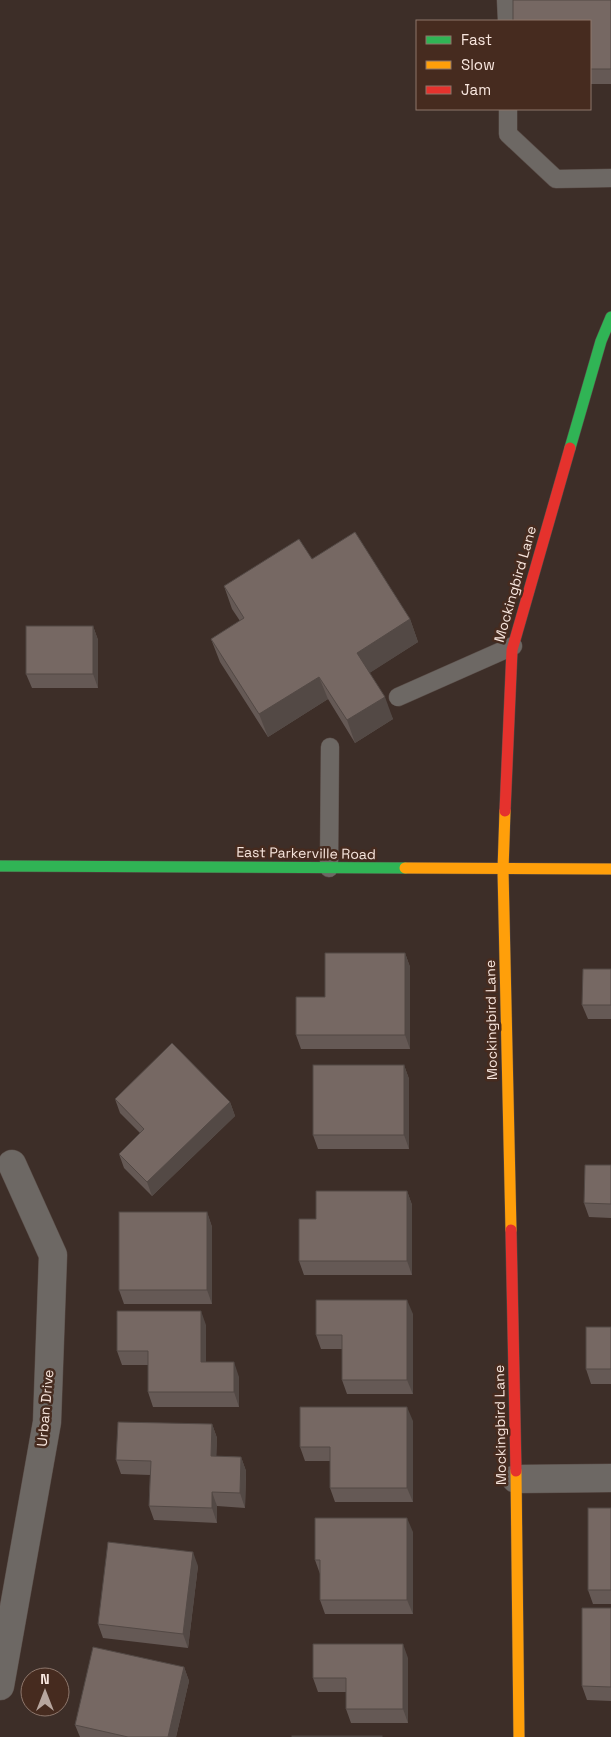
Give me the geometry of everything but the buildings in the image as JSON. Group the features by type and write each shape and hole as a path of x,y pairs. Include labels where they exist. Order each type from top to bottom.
{"street":[{"name":"Mockingbird Lane","path":"519,1737 516,1479 502,870 513,646 601,342 611,318"},
{"name":"East Parkerville Road","path":"0,866 502,870 611,869"},
{"name":"Urban Drive","path":"0,1686 47,1422 53,1255 12,1164"},
{"path":"516,1479 611,1478"}],"lane":[{"path":"506,0 507,20"},
{"path":"508,110 508,134 556,179 611,178"},
{"path":"398,698 513,646"},
{"path":"329,868 330,746"}],"traffic: fast":[{"path":"570,448 601,341 611,317"},
{"path":"0,866 405,868"}],"traffic: slow":[{"path":"505,811 503,870 511,1230"},
{"path":"405,868 611,869"},
{"path":"516,1471 519,1737"}],"traffic: jam":[{"path":"505,811 512,650 570,448"},
{"path":"511,1230 516,1471"}]}
